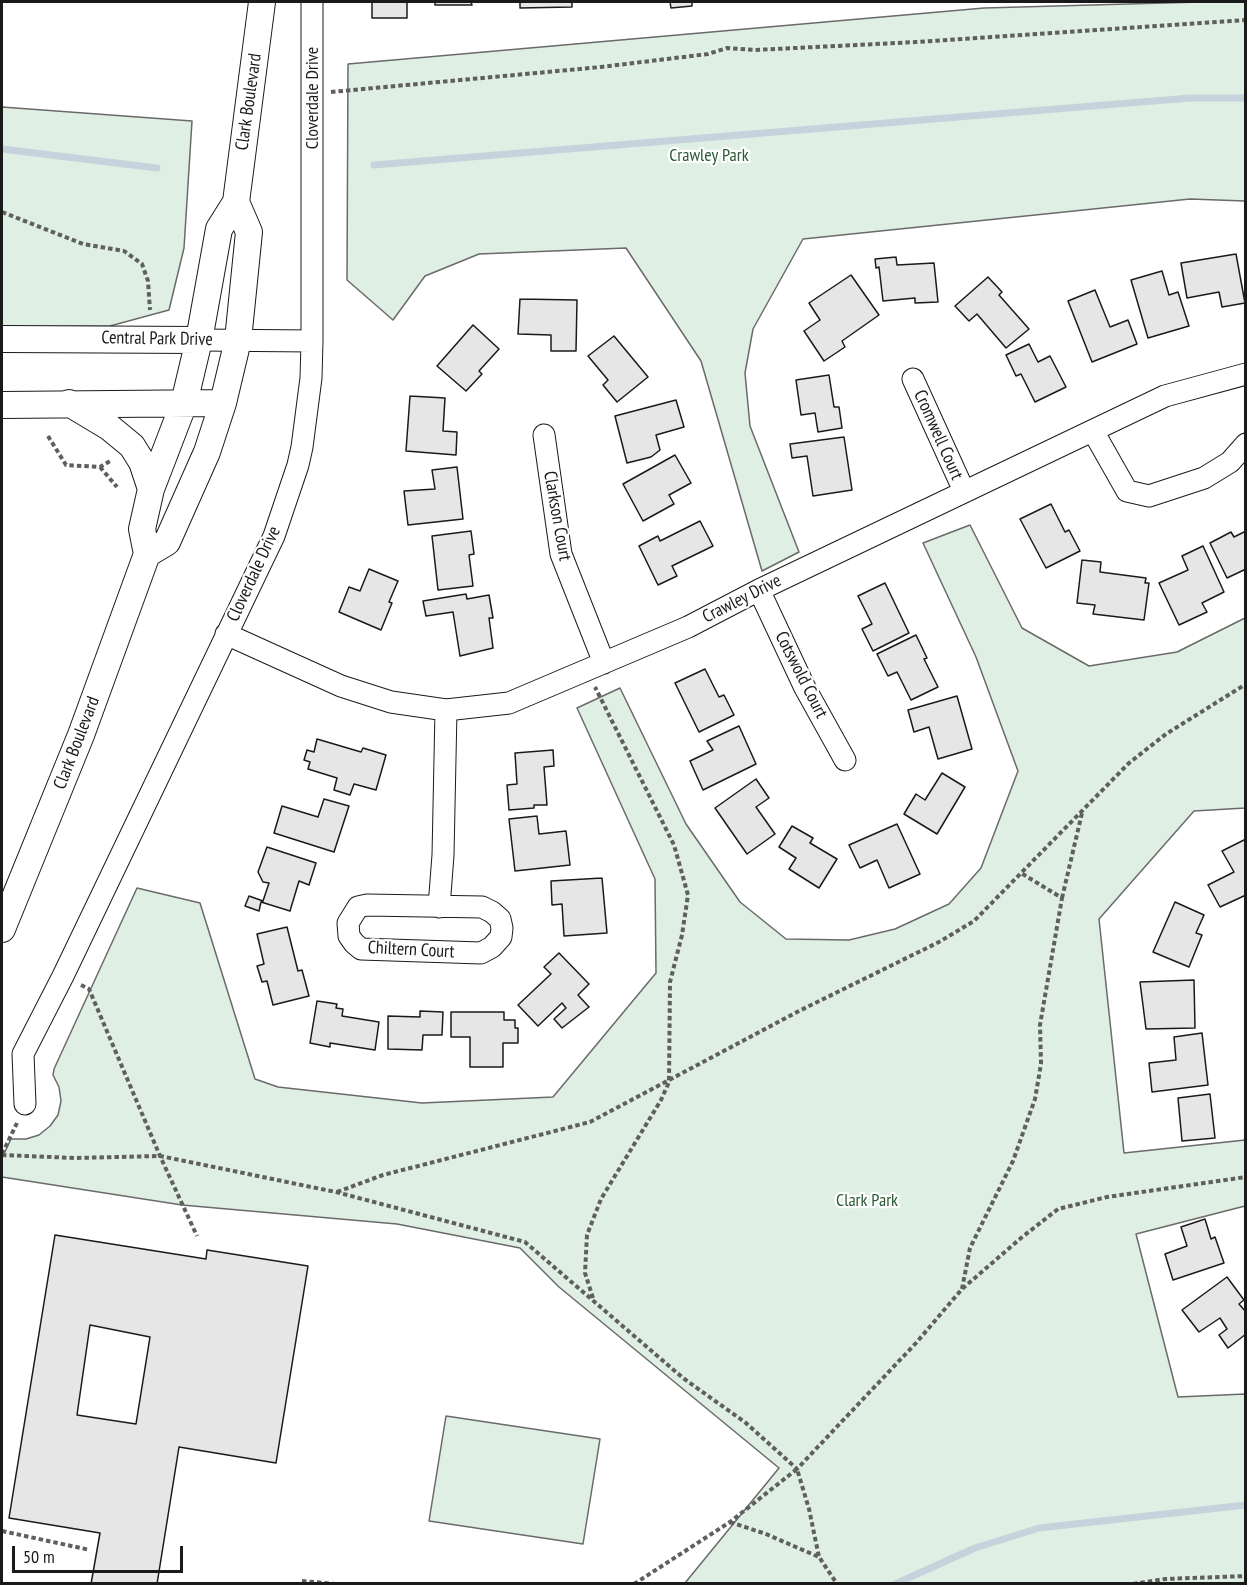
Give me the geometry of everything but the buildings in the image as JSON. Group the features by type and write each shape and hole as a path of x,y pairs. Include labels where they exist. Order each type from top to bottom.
{"street":[{"name":"Clark Boulevard","path":"2,929 81,735 147,554 142,529 152,489 184,403 199,340 219,229 236,202 262,2"},
{"name":"Cloverdale Drive","path":"26,1104 22,1054 63,976 274,536 298,465 308,407 312,341 312,2"},
{"path":"147,554 167,542 207,452 223,403 238,340 249,232 236,202"},
{"name":"Central Park Drive","path":"2,339 312,341"},
{"name":"Crawley Drive","path":"226,634 341,686 392,702 446,710 509,703 688,627 963,491 1166,396 1245,374"},
{"name":"Cromwell Court","path":"913,379 963,491"},
{"path":"69,403 110,427 132,446 142,462 152,489"},
{"path":"2,405 223,403"},
{"path":"1094,431 1127,491 1149,496 1204,478 1230,462 1245,444"},
{"name":"Clarkson Court","path":"544,435 561,554 596,667"},
{"name":"Cotswold Court","path":"759,590 805,687 845,760"},
{"path":"439,907 446,710"},
{"name":"Chiltern Court","path":"367,905 439,907 482,907 500,919 501,937 492,947 481,953 361,949 349,936 348,923 358,908 367,905"}],"path":[{"path":"313,94 601,67 708,54 727,48 755,50 916,42 1245,20"},
{"path":"2,212 83,244 124,251 142,264 148,281 150,310"},
{"path":"48,436 66,465 100,467 110,460 118,460"},
{"path":"100,467 117,487"},
{"path":"593,1299 585,1273 587,1235 601,1199 655,1110 669,1082 670,982 682,935 688,895 674,845 596,667"},
{"path":"336,1192 383,1174 590,1122 799,1011 939,942 974,921 1129,763 1157,741 1245,684"},
{"path":"962,1289 970,1248 1012,1161 1035,1099 1041,1064 1040,1025 1062,898 1082,813"},
{"path":"1021,873 1062,898"},
{"path":"63,976 89,989 160,1156 197,1236"},
{"path":"26,1104 2,1155 74,1158 160,1156 336,1192 525,1242 683,1378 746,1423 797,1469 809,1509 819,1557 837,1584"},
{"path":"634,1584 730,1522 797,1469 916,1343 962,1289 1058,1209 1107,1197 1245,1177"},
{"path":"730,1522 766,1534 819,1557"},
{"path":"2,1532 90,1550"},
{"path":"1133,1584 1165,1579 1245,1576"},
{"path":"302,1581 336,1584"}],"green space":[{"name":"Crawley Park","path":"1245,2 1245,201 1190,199 803,239 753,329 745,373 750,426 799,552 762,571 701,361 626,248 479,254 425,276 393,320 347,280 348,64 984,8"},
{"path":"2,107 192,121 184,248 169,310 110,326 2,327"},
{"name":"Clark Park","path":"970,525 1022,628 1089,666 1177,652 1245,618 1245,808 1194,811 1099,919 1124,1153 1245,1140 1245,1206 1136,1234 1178,1397 1245,1394 1245,1583 685,1583 779,1468 559,1287 520,1248 397,1224 182,1205 2,1177 2,1158 11,1139 26,1139 39,1135 58,1115 61,1101 59,1087 53,1075 54,1069 137,888 200,903 255,1079 278,1087 422,1103 553,1097 656,973 655,879 577,708 620,688 686,824 740,902 786,939 849,940 895,929 949,904 981,868 1018,771 976,657 923,543"},
{"path":"446,1416 600,1439 583,1544 429,1521"}],"waterway":[{"path":"374,165 1190,98 1246,98"},
{"path":"2,149 157,168"},
{"path":"895,1584 975,1548 1039,1528 1246,1505"}]}
